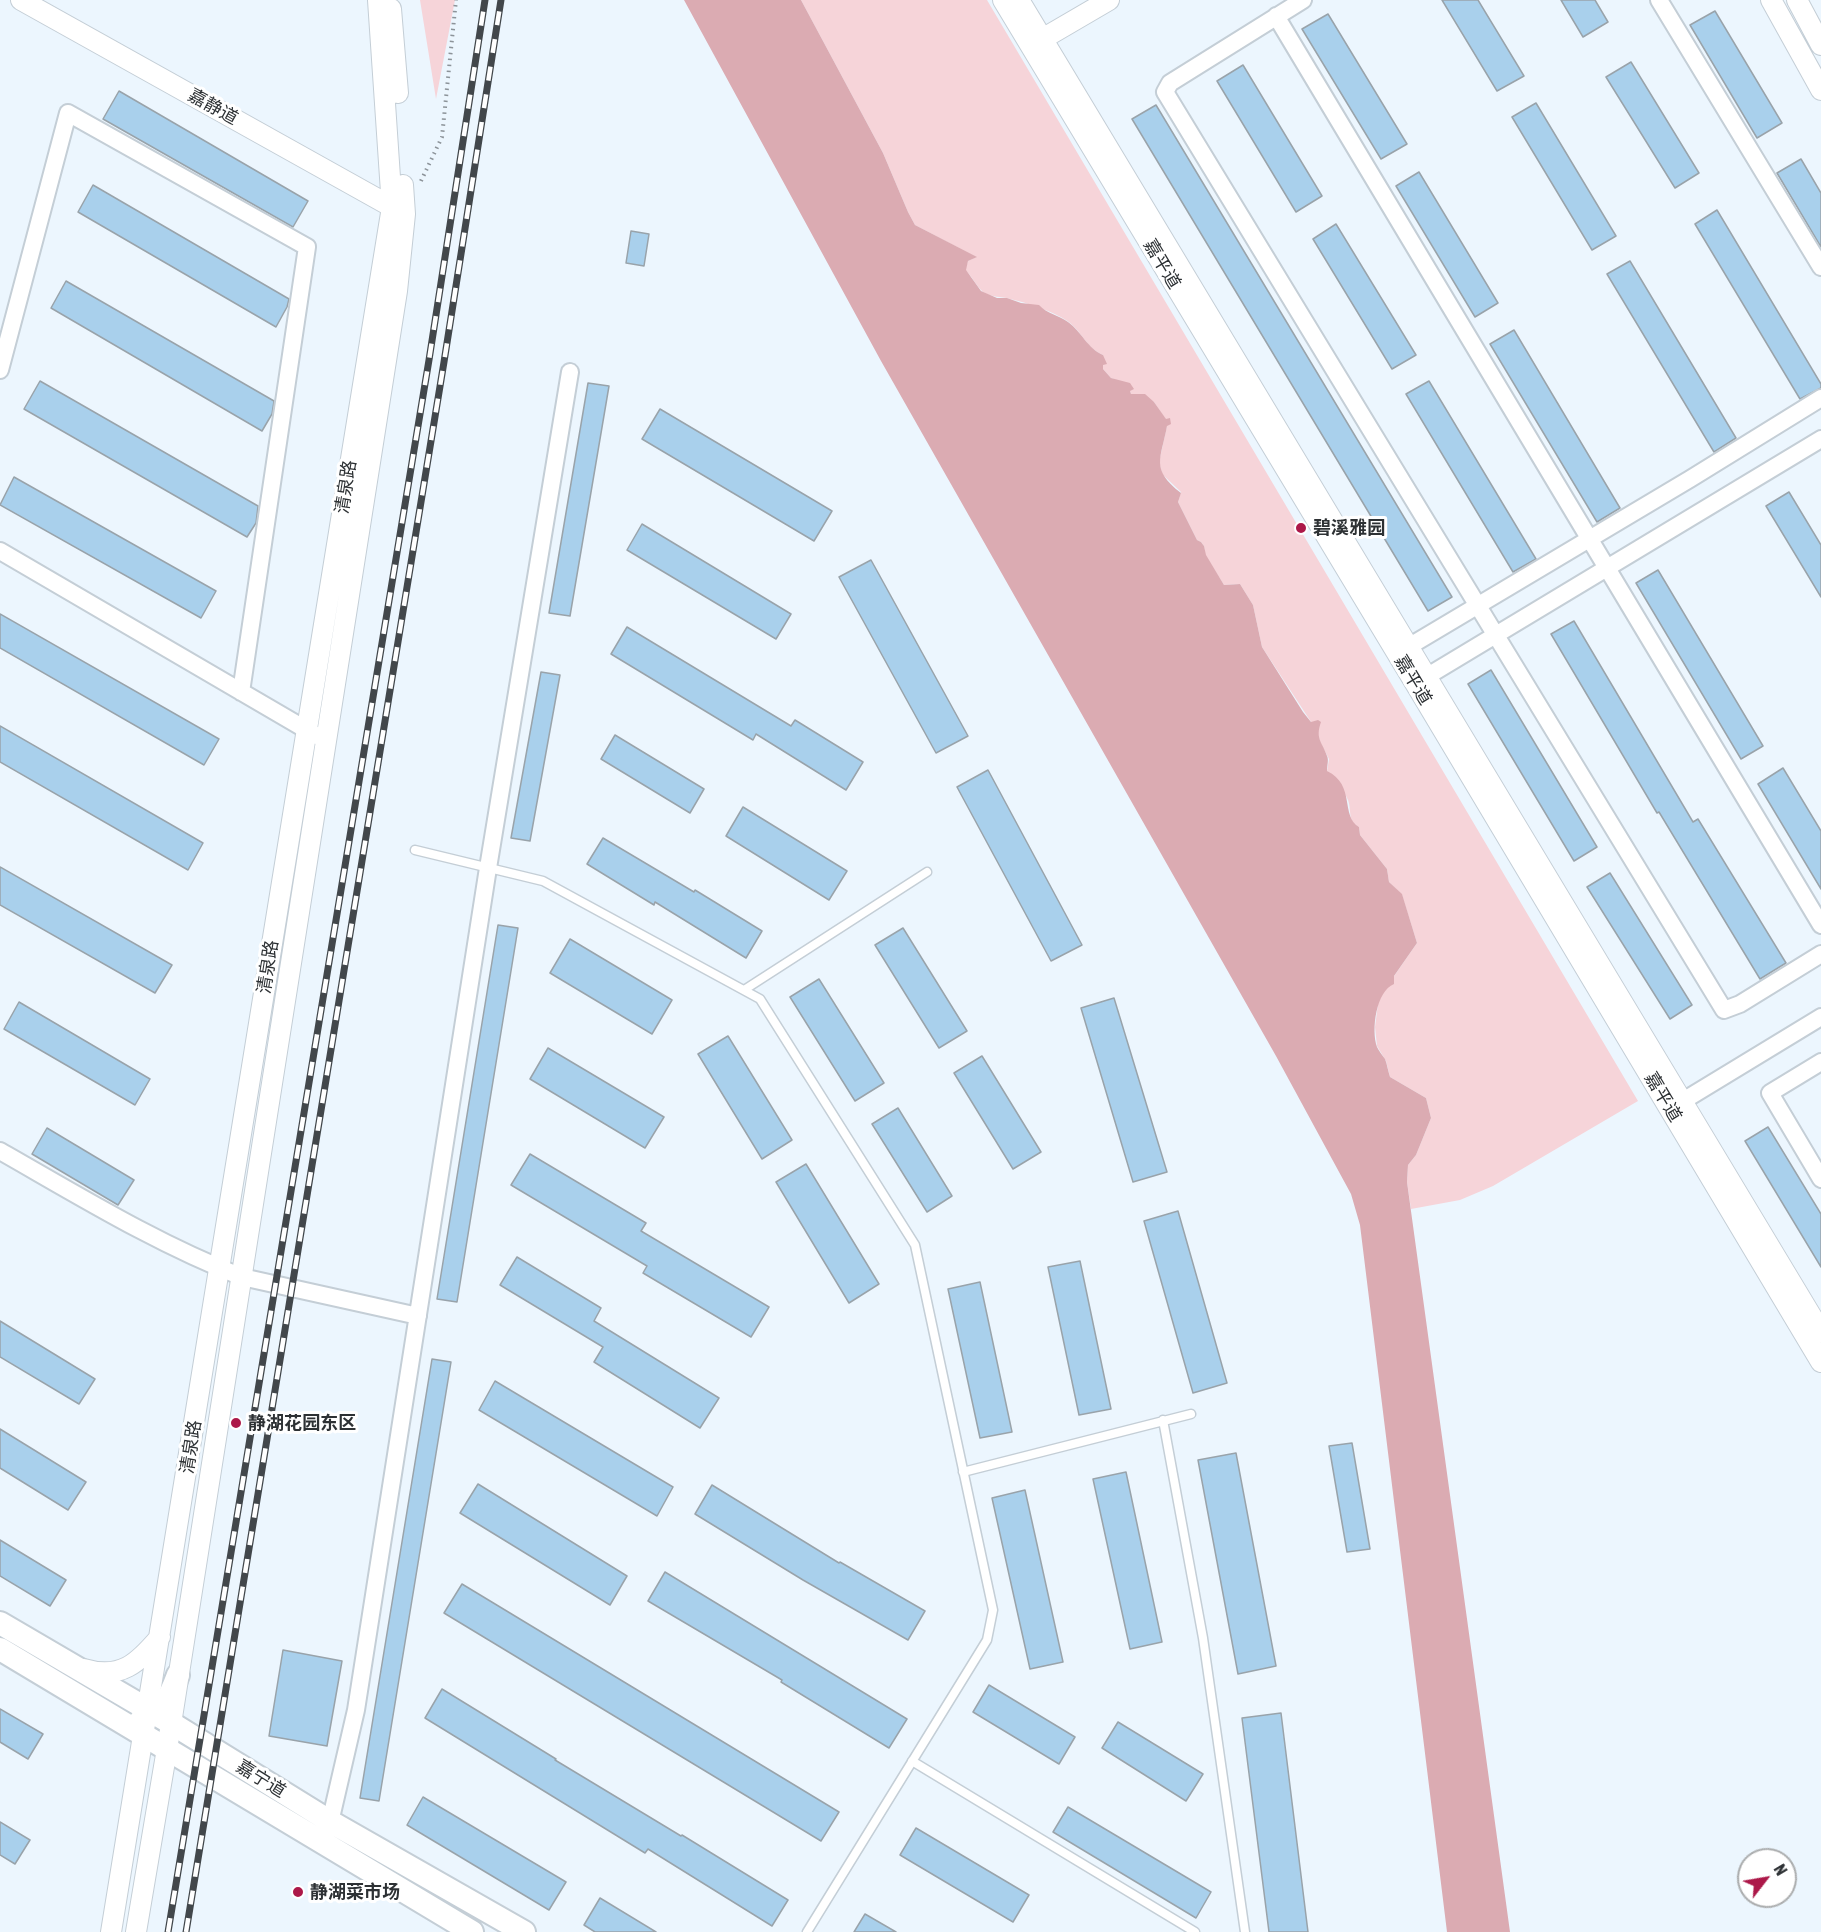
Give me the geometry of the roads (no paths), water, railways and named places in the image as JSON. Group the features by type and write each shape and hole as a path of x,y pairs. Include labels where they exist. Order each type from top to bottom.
{"main road":[{"name":"嘉宁道","path":"0,1623 73,1666 153,1720 524,1932"},
{"name":"嘉宁道","path":"0,1650 108,1714 153,1720"},
{"path":"153,1720 169,1699 178,1676"},
{"name":"嘉宁道","path":"153,1720 167,1749 472,1932"}],"street":[{"name":"嘉静道","path":"21,0 398,211"},
{"name":"清泉路","path":"111,1932 153,1720 160,1637 307,730 398,211 378,0"},
{"name":"清泉路","path":"178,1676 397,291 395,40 390,0"},
{"name":"嘉平道","path":"1003,0 1036,43 1403,650 1676,1105 1821,1362"},
{"name":"嘉平道","path":"1019,0 1036,43"},
{"path":"1036,43 1109,0"},
{"path":"1303,0 1170,83 1165,92 1724,1010 1740,1004 1821,954"},
{"path":"1659,0 1821,267"},
{"path":"1771,0 1821,90"},
{"path":"1797,0 1821,45"},
{"path":"1276,16 1821,924"},
{"path":"0,370 69,113 307,248 241,692"},
{"path":"324,1843 331,1822 356,1710 488,868 570,372"},
{"path":"1403,650 1821,398"},
{"path":"1421,680 1821,439"},
{"path":"0,551 326,741"},
{"path":"1676,1105 1821,1017"},
{"path":"1821,1062 1770,1093 1821,1179"},
{"name":"嘉平道","path":"1676,1105 1821,1332"},
{"path":"0,1151 159,1240 220,1269 242,1277 418,1316"},
{"path":"73,1666 103,1674 119,1671 139,1659 160,1637"},
{"path":"136,1932 167,1749"}],"lane":[{"path":"415,850 543,881 760,999 915,1245 993,1610 987,1640 807,1932"},
{"path":"744,990 927,872"},
{"path":"963,1472 1191,1414"},
{"path":"1164,1420 1203,1638 1245,1932"},
{"path":"912,1761 1195,1932"}],"railway":[{"path":"168,1932 429,360 485,0"},
{"path":"186,1932 444,362 501,0"}],"place":[{"name":"碧溪雅园","path":"1301,528"},
{"name":"静湖花园东区","path":"236,1423"},
{"name":"静湖菜市场","path":"298,1892"}]}
